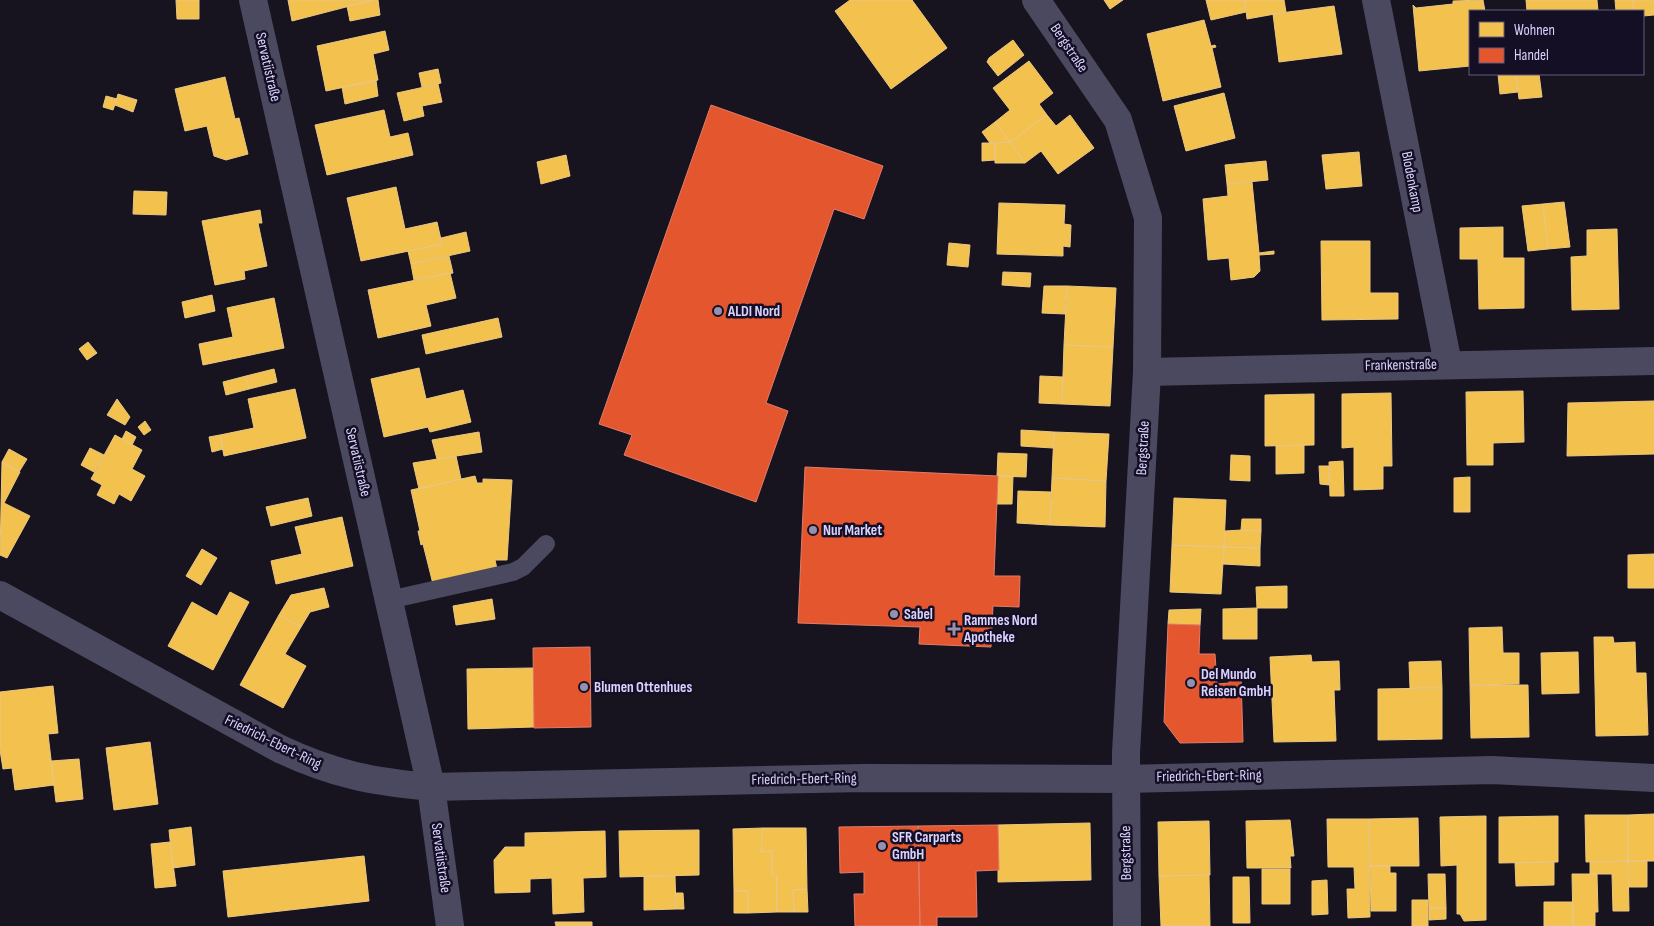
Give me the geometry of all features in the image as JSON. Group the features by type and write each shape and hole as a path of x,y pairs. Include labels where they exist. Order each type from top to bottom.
{"street":[{"name":"Servatiistraße","path":"253,0 431,787 450,926"},
{"name":"Bergstraße","path":"1036,0 1118,120 1148,218 1147,372 1125,778 1127,926"},
{"name":"Blodenkamp","path":"1376,0 1448,364"},
{"name":"Frankenstraße","path":"1147,372 1654,361"},
{"name":"Friedrich-Ebert-Ring","path":"0,595 280,749 310,763 348,776 384,783 431,787 864,778 1125,778 1492,770 1654,778"}],"lane":[{"path":"389,600 513,572 523,568 546,544"}],"building: Wohnen":[{"path":"176,0 199,0 199,19 177,19"},
{"path":"288,0 373,0 292,21"},
{"path":"378,0 380,15 350,21 347,6"},
{"path":"850,0 912,0 947,48 891,89 835,11"},
{"path":"1104,0 1123,0 1110,9"},
{"path":"1206,0 1245,0 1246,12 1211,20"},
{"path":"1245,0 1284,0 1286,12 1247,19"},
{"path":"1483,0 1485,10 1469,10 1469,66 1419,71 1413,5 1416,8 1453,4 1453,1"},
{"path":"1526,0 1597,0 1598,10 1527,10"},
{"path":"1615,0 1633,0 1634,10 1616,10"},
{"path":"1633,0 1654,0 1654,15 1644,16 1644,10 1634,10"},
{"path":"1334,6 1342,54 1279,62 1273,14"},
{"path":"1204,20 1211,46 1215,45 1216,47 1212,48 1221,87 1163,101 1147,34"},
{"path":"385,31 389,50 373,54 378,80 326,91 317,46"},
{"path":"1013,40 1024,55 998,76 987,62 989,58"},
{"path":"1029,61 1053,93 1039,104 1047,115 1010,142 995,122 1010,110 993,88"},
{"path":"438,69 441,83 422,87 419,73"},
{"path":"1498,75 1516,75 1518,92 1500,94"},
{"path":"1516,75 1539,75 1542,97 1519,99"},
{"path":"225,77 235,119 239,118 248,154 226,160 214,156 207,126 185,131 175,89"},
{"path":"376,80 378,96 345,104 342,87"},
{"path":"438,84 442,102 422,106 424,116 404,121 397,93"},
{"path":"1224,93 1235,138 1186,151 1174,106"},
{"path":"118,94 137,100 133,112 115,105"},
{"path":"106,96 117,99 113,110 103,107"},
{"path":"384,110 390,137 408,133 413,155 327,175 315,125"},
{"path":"1047,115 1056,126 1070,115 1094,148 1058,174 1041,151 1025,163 1010,142"},
{"path":"995,122 1010,142 990,143 982,132"},
{"path":"1010,142 1025,163 995,163 995,143"},
{"path":"982,143 995,143 995,160 982,161"},
{"path":"1359,152 1362,186 1326,189 1322,155"},
{"path":"566,155 570,176 541,184 537,162"},
{"path":"1266,161 1268,180 1227,184 1225,165"},
{"path":"1252,182 1259,253 1274,251 1274,254 1259,255 1260,271 1254,277 1231,280 1229,258 1208,260 1203,199 1228,196 1227,184"},
{"path":"396,187 405,229 437,222 442,244 361,261 347,198"},
{"path":"134,191 167,192 166,215 133,214"},
{"path":"1564,202 1570,247 1548,249 1543,204"},
{"path":"999,203 1065,205 1064,224 1071,225 1070,247 1063,246 1063,256 997,254"},
{"path":"1543,204 1548,249 1528,251 1522,206"},
{"path":"260,210 262,223 258,223 267,266 244,271 245,279 215,285 202,221"},
{"path":"1503,227 1503,258 1524,258 1524,308 1479,309 1478,259 1460,259 1460,228"},
{"path":"1617,229 1619,309 1572,310 1571,257 1587,256 1587,230"},
{"path":"466,232 470,251 411,264 408,251 442,244 441,238"},
{"path":"1321,241 1370,241 1370,293 1398,293 1398,319 1322,320"},
{"path":"949,243 970,245 968,267 947,265"},
{"path":"449,256 453,273 414,280 411,264"},
{"path":"1003,272 1031,273 1030,287 1002,285"},
{"path":"450,273 456,298 426,305 431,326 378,338 368,290"},
{"path":"1044,286 1067,286 1065,314 1042,313"},
{"path":"1067,286 1116,288 1113,347 1064,345"},
{"path":"212,295 215,311 185,318 182,302"},
{"path":"274,298 284,348 203,365 199,344 233,337 227,308"},
{"path":"498,318 502,337 426,354 422,335"},
{"path":"88,342 97,353 87,360 79,349"},
{"path":"1064,345 1113,347 1110,406 1062,404"},
{"path":"419,368 426,399 463,390 471,422 430,432 428,427 384,437 371,379"},
{"path":"274,369 277,382 249,389 246,376"},
{"path":"246,376 249,389 226,395 223,382"},
{"path":"1040,376 1063,377 1062,404 1039,403"},
{"path":"295,389 306,438 224,456 220,435 254,428 248,399"},
{"path":"1523,391 1524,442 1493,443 1493,465 1467,465 1466,392"},
{"path":"1391,393 1392,466 1383,466 1383,489 1354,490 1354,447 1342,448 1342,394"},
{"path":"1314,394 1314,445 1265,446 1265,395"},
{"path":"117,399 130,417 125,425 107,415"},
{"path":"1654,401 1654,454 1567,456 1568,403"},
{"path":"145,421 151,430 144,435 138,427"},
{"path":"1021,430 1054,432 1053,448 1021,446"},
{"path":"126,431 136,437 132,445 122,439"},
{"path":"479,432 482,452 437,459 432,440"},
{"path":"1054,432 1109,434 1106,481 1052,478"},
{"path":"115,435 142,450 132,469 145,476 131,501 119,494 114,504 97,495 102,485 91,479"},
{"path":"220,435 223,449 212,452 209,437"},
{"path":"1304,445 1304,473 1276,474 1276,446"},
{"path":"90,448 104,455 94,472 81,465"},
{"path":"9,449 27,459 19,472 2,462"},
{"path":"998,453 1027,454 1026,477 997,476"},
{"path":"1231,455 1250,456 1250,481 1230,480"},
{"path":"456,456 461,479 419,489 413,463"},
{"path":"1343,461 1344,496 1330,496 1329,462"},
{"path":"2,462 20,472 4,503 30,516 7,558 0,555"},
{"path":"1319,466 1329,466 1329,485 1320,484"},
{"path":"475,476 477,483 483,483 483,479 512,480 507,560 495,560 497,569 433,584 423,544 421,545 418,531 420,531 411,490"},
{"path":"998,476 1013,476 1012,504 997,504"},
{"path":"1470,477 1470,512 1454,512 1454,478"},
{"path":"1052,478 1106,481 1105,527 1050,525"},
{"path":"1018,491 1051,492 1050,525 1017,523"},
{"path":"308,498 312,516 271,526 266,507"},
{"path":"1174,498 1226,500 1224,547 1172,545"},
{"path":"342,517 353,566 276,584 271,561 302,554 295,527"},
{"path":"1242,519 1261,519 1261,531 1241,530"},
{"path":"1225,531 1261,531 1260,548 1224,547"},
{"path":"1172,545 1224,547 1221,594 1170,592"},
{"path":"1224,547 1260,548 1260,566 1223,564"},
{"path":"202,549 217,558 201,585 186,576"},
{"path":"1654,554 1654,588 1628,588 1628,555"},
{"path":"1287,586 1287,608 1257,608 1256,587"},
{"path":"324,588 329,607 310,612 301,627 279,615 291,595"},
{"path":"230,592 249,602 213,670 168,646 192,602 217,616"},
{"path":"492,599 495,619 456,625 453,606"},
{"path":"1257,608 1257,639 1223,639 1223,609"},
{"path":"1201,609 1200,625 1168,624 1169,610"},
{"path":"279,615 301,627 285,654 306,666 283,708 240,685"},
{"path":"1502,627 1503,653 1519,653 1519,684 1470,685 1469,628"},
{"path":"1594,637 1613,637 1614,643 1635,642 1636,673 1646,673 1648,735 1596,736"},
{"path":"1578,652 1579,693 1542,694 1541,653"},
{"path":"1311,655 1312,662 1339,661 1340,690 1334,690 1336,741 1274,742 1270,657"},
{"path":"1441,661 1442,688 1410,688 1409,662"},
{"path":"533,668 534,727 468,729 467,669"},
{"path":"1470,685 1528,685 1529,737 1471,738"},
{"path":"53,686 58,733 48,734 54,785 15,790 12,768 3,769 0,750 0,692"},
{"path":"1442,688 1442,739 1378,740 1378,689"},
{"path":"150,742 158,804 114,810 106,748"},
{"path":"79,759 83,799 56,802 51,761"},
{"path":"1654,814 1654,861 1628,861 1628,815"},
{"path":"1585,815 1628,815 1628,861 1586,862"},
{"path":"1486,816 1486,920 1464,921 1460,914 1457,914 1457,865 1441,866 1440,817"},
{"path":"1558,816 1558,862 1499,863 1499,817"},
{"path":"1418,818 1419,866 1370,866 1369,819"},
{"path":"1327,819 1369,819 1370,917 1348,918 1347,889 1355,889 1354,867 1328,867"},
{"path":"1290,820 1294,856 1290,856 1291,868 1247,868 1246,821"},
{"path":"1209,821 1210,875 1159,876 1158,822"},
{"path":"1090,823 1091,880 998,882 998,825"},
{"path":"191,827 195,865 173,868 169,830"},
{"path":"763,828 761,852 772,851 772,874 777,875 777,912 748,913 748,891 734,891 733,829"},
{"path":"763,828 806,828 807,889 793,890 794,912 777,912 777,875 772,874 772,851 761,852"},
{"path":"699,830 699,875 620,877 619,831"},
{"path":"605,831 606,877 583,878 584,912 553,914 552,878 530,879 530,892 495,893 494,860 505,847 525,847 525,833"},
{"path":"170,842 176,886 155,888 151,844"},
{"path":"364,856 369,901 228,917 223,871"},
{"path":"1628,861 1647,861 1647,887 1629,887"},
{"path":"1628,861 1629,911 1613,911 1612,874 1590,874 1590,862"},
{"path":"1554,862 1554,885 1516,886 1515,863"},
{"path":"1370,866 1390,866 1390,873 1396,873 1396,911 1371,911"},
{"path":"1262,869 1290,869 1290,904 1262,904"},
{"path":"1428,874 1445,874 1446,908 1429,908"},
{"path":"1572,874 1597,874 1598,912 1595,912 1595,926 1573,926"},
{"path":"1209,875 1210,926 1161,926 1159,876"},
{"path":"644,876 675,876 676,909 644,910"},
{"path":"1233,877 1249,877 1250,923 1233,923"},
{"path":"1327,880 1328,914 1312,915 1312,881"},
{"path":"807,889 808,912 794,912 793,890"},
{"path":"734,891 748,891 748,913 734,913"},
{"path":"676,893 683,893 684,909 676,909"},
{"path":"1412,900 1428,900 1428,926 1412,926"},
{"path":"1544,902 1573,902 1573,926 1544,926"},
{"path":"1429,908 1446,908 1446,919 1429,920"},
{"path":"555,922 592,922 592,926 556,926"}],"building: Handel":[{"name":"ALDI Nord","path":"711,105 883,166 864,219 834,209 766,403 788,411 756,502 624,455 632,435 599,424"},
{"path":"805,467 998,476 994,576 1020,576 1019,607 993,606 991,647 919,644 920,627 798,623"},
{"name":"Del Mundo Reisen GmbH","path":"1168,624 1200,625 1199,654 1215,654 1217,684 1229,683 1230,676 1241,676 1243,742 1180,743 1164,722"},
{"path":"590,647 591,727 534,728 533,648"},
{"path":"998,825 999,870 976,871 977,917 937,917 937,926 920,926 918,826"},
{"path":"918,826 920,926 855,926 854,894 864,894 864,872 840,873 839,827"}],"place":[{"name":"ALDI Nord","path":"718,311"},
{"name":"Nur Market","path":"813,530"},
{"name":"Sabel","path":"894,614"},
{"name":"Rammes Nord Apotheke","path":"954,629"},
{"name":"Del Mundo Reisen GmbH","path":"1191,683"},
{"name":"Blumen Ottenhues","path":"584,687"},
{"name":"SFR Carparts GmbH","path":"882,846"}]}
